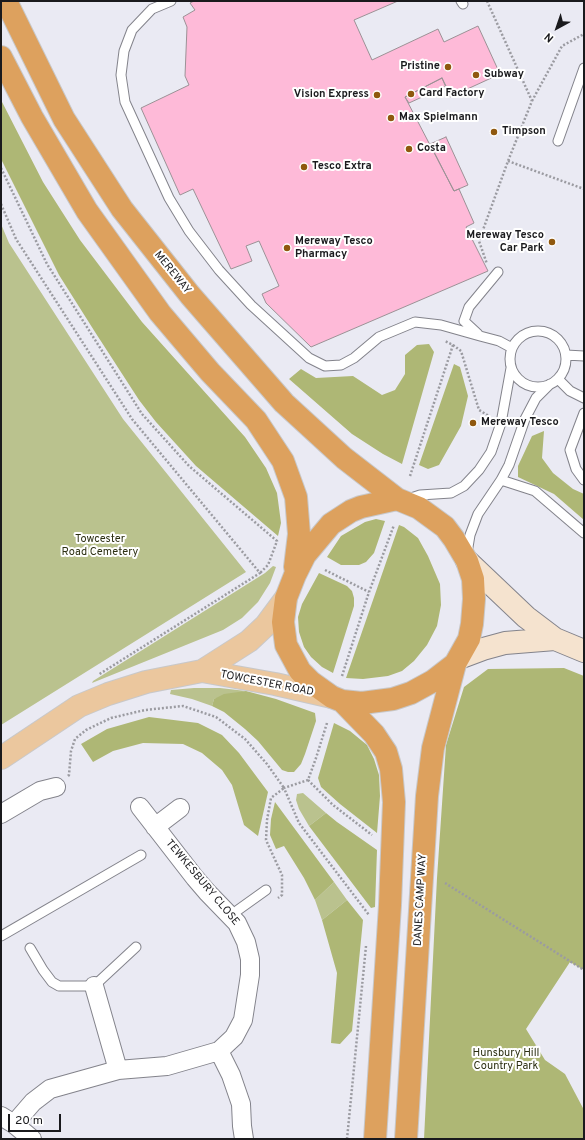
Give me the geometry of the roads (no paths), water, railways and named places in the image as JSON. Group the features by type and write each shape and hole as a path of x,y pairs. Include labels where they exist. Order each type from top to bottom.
{"highway":[{"name":"MEREWAY","path":"6,1 64,119 126,215 190,295 284,403 344,458 400,500 419,508 445,527 454,539 466,560 473,580 474,599 469,639 457,661"},
{"path":"1,57 32,117 87,211 160,313 210,372 256,420 284,461 296,497 299,534 295,575"},
{"path":"375,1139 390,905 394,802 391,769 386,752 374,734 337,699 310,682 300,671 286,645 283,622 286,598 295,575 305,555 331,524 351,511 362,507 400,500"},
{"path":"337,699 362,703 393,700 411,693 433,681 457,661"},
{"name":"DANES CAMP WAY","path":"406,1139 427,796 433,748 457,661"}],"main road":[{"name":"TOWCESTER ROAD","path":"202,671 249,641 266,625 286,598"},
{"name":"TOWCESTER ROAD","path":"1,758 79,706 108,694 146,682 202,671 275,684 337,699"}],"street":[{"path":"466,560 526,616 555,639 584,651"},
{"path":"457,661 483,648 505,643 555,639"},
{"path":"1,814 40,791 56,787"},
{"name":"TEWKESBURY CLOSE","path":"8,1120 50,1089 118,1070 167,1066 219,1051 234,1036 243,1020 250,975 250,959 246,942 237,923 203,888 140,807"},
{"path":"155,827 180,808"},
{"path":"94,986 118,1070"},
{"path":"219,1051 231,1075 241,1104 244,1139"},
{"path":"8,1120 32,1139"}],"lane":[{"path":"171,1 152,9 132,30 124,51 121,75 125,102 169,198 189,231 219,270 251,305 309,358 325,366 340,365 354,358 379,337 415,322 441,325 499,341 512,348"},
{"path":"558,141 584,68"},
{"path":"480,336 464,321 469,307 494,271"},
{"path":"400,500 420,495 451,492 464,486 480,470 491,452 501,423 511,368 510,354 517,340 524,334 532,331 542,331 551,333 564,346 566,364 558,379 550,384 542,387 535,387 527,384 515,375 511,368"},
{"path":"566,355 584,356"},
{"path":"558,379 570,391 584,398"},
{"path":"466,560 470,536 478,514 510,465 526,419 536,398 550,384"},
{"path":"584,413 570,450 576,469 584,480"},
{"path":"501,480 535,491 584,533"},
{"path":"1,936 141,855"},
{"path":"231,917 238,910 266,890"},
{"path":"30,948 52,982 59,986 94,986 136,947"}],"place":[{"name":"Pristine","path":"448,67"},
{"name":"Subway","path":"476,75"},
{"name":"Card Factory","path":"411,94"},
{"name":"Vision Express","path":"377,95"},
{"name":"Max Spielmann","path":"391,118"},
{"name":"Timpson","path":"494,132"},
{"name":"Costa","path":"409,149"},
{"name":"Tesco Extra","path":"304,167"},
{"name":"Mereway Tesco Car Park","path":"552,242"},
{"name":"Mereway Tesco Pharmacy","path":"287,248"},
{"name":"Mereway Tesco","path":"473,423"}],"park label":[{"name":"Towcester Road Cemetery","path":"100,546"},
{"name":"Hunsbury Hill Country Park","path":"506,1060"}]}
